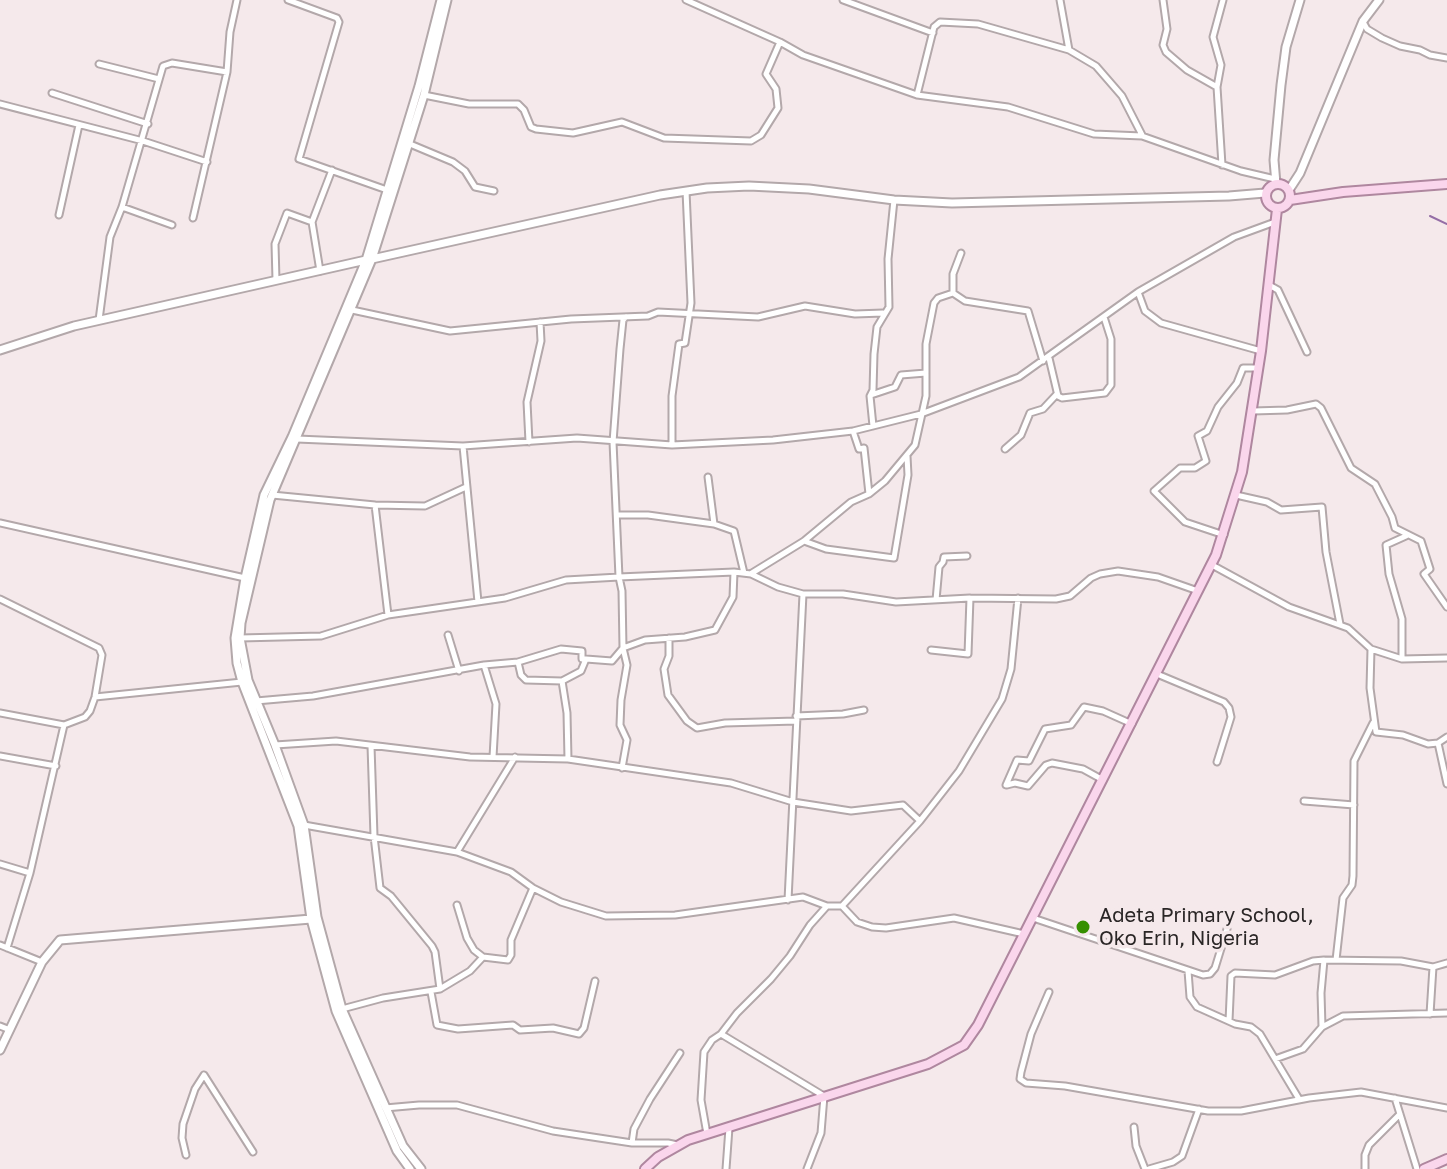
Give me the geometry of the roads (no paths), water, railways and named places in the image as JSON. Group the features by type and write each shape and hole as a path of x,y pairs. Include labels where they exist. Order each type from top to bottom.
{"main road":[{"path":"1276,181 1289,194 1287,205 1277,209 1269,205 1265,193 1276,181"},
{"path":"1289,194 1447,184"},
{"path":"645,1169 658,1157 688,1140 928,1064 964,1045 978,1025 1199,592 1224,535 1236,495 1253,411 1277,209"},
{"path":"1424,1169 1447,1159"}],"street":[{"path":"193,218 227,72 230,32 237,0"},
{"path":"288,0 339,20 299,159 387,190"},
{"path":"421,1169 388,1124 336,1011 311,919 298,826 275,745 248,680 240,638 267,489 352,310 410,144 441,0"},
{"path":"410,1169 397,1151 384,1108 342,1009 317,917 304,825 242,682 235,638 245,578 272,495 369,259 387,190 421,94 447,0"},
{"path":"686,0 803,55 917,95 1008,107 1094,134 1142,136 1276,181 1274,160 1286,47 1300,0"},
{"path":"843,0 933,33"},
{"path":"1060,0 1069,50"},
{"path":"1163,0 1167,29 1163,45 1166,52 1187,70 1217,87"},
{"path":"1222,165 1217,87 1221,65 1213,37 1223,0"},
{"path":"1289,194 1363,21 1379,0"},
{"path":"917,95 934,27 940,22 960,21 1013,32 1069,50 1096,66 1122,96 1142,136"},
{"path":"1363,21 1367,29 1400,46 1447,58"},
{"path":"421,94 469,104 518,104 531,127 536,129 573,133 622,122 664,138 751,141 761,135 778,108 776,89 766,74 780,42"},
{"path":"99,320 110,237 166,63 227,72"},
{"path":"99,64 159,79"},
{"path":"52,93 148,124"},
{"path":"0,104 143,141 207,162"},
{"path":"59,215 79,125"},
{"path":"410,144 453,162 465,171 475,187 494,191"},
{"path":"320,272 312,222 332,170"},
{"path":"0,350 99,320 686,191 749,186 952,203 1265,193"},
{"path":"672,445 672,396 679,344 685,343 691,313 686,191"},
{"path":"873,426 870,396 877,327 889,307 888,259 894,200"},
{"path":"122,207 172,225"},
{"path":"276,281 275,244 287,213 312,222"},
{"path":"297,439 463,446 577,438 672,445 773,440 853,431 921,414 1000,386 1046,359 1138,292 1234,237 1275,222"},
{"path":"953,293 953,274 961,253"},
{"path":"1268,285 1278,290 1307,352"},
{"path":"1138,292 1145,311 1161,323 1261,351"},
{"path":"953,293 965,301 1028,311 1057,394 1062,398 1105,393 1109,389 1111,339 1104,317"},
{"path":"747,573 804,541 851,502 869,494 885,481 915,445 926,396 926,344 934,303 938,298 953,293"},
{"path":"352,310 450,331 648,316 658,312 749,317 805,306 855,314 883,313"},
{"path":"622,768 627,740 620,725 627,665 623,648 613,442 623,320 626,317"},
{"path":"529,442 527,402 541,341 540,322"},
{"path":"1224,535 1185,522 1154,491 1180,468 1195,468 1206,461 1198,436 1207,431 1243,368 1258,368"},
{"path":"870,396 895,387 901,375 926,373"},
{"path":"1005,449 1021,435 1030,413 1043,409 1057,394"},
{"path":"1253,411 1287,410 1316,404 1323,411 1351,468 1375,484 1395,528 1421,541 1430,569 1424,574 1445,598 1447,607"},
{"path":"853,431 859,449 864,448 869,494"},
{"path":"463,446 478,602"},
{"path":"804,541 826,549 894,558 898,551 908,475 907,455"},
{"path":"708,477 714,524"},
{"path":"272,495 375,505 425,506 466,487"},
{"path":"1236,495 1262,500 1283,510 1322,507 1326,552 1340,624"},
{"path":"375,505 388,615"},
{"path":"617,515 648,515 714,524 734,531 747,573"},
{"path":"0,523 245,578"},
{"path":"1402,659 1402,619 1389,574 1386,545 1407,536"},
{"path":"936,600 939,567 944,557 967,556"},
{"path":"1212,565 1289,607 1340,624 1371,649 1402,659 1447,658"},
{"path":"240,638 321,636 388,615 505,598 566,580 619,577 747,573 803,594 843,594 896,602 970,598 1056,599 1070,596 1091,578 1118,571 1158,577 1199,592"},
{"path":"256,701 313,696 484,665 518,662 561,649 582,651 582,659 612,661 623,648 649,639 715,630 733,597 734,572"},
{"path":"788,900 803,594"},
{"path":"931,650 968,654 970,598"},
{"path":"842,906 920,821 959,771 1002,699 1011,669 1018,598"},
{"path":"0,599 99,648 102,655 95,697 85,717 64,725 0,713"},
{"path":"448,635 459,671"},
{"path":"669,638 669,656 664,669 668,695 687,721 697,728 864,710"},
{"path":"1371,649 1369,669 1376,732 1403,735 1428,744 1438,743 1447,737"},
{"path":"518,662 521,675 526,680 562,681 581,671 586,659"},
{"path":"484,665 496,704 493,757"},
{"path":"1157,674 1224,702 1229,708 1231,717 1217,762"},
{"path":"562,681 567,713 568,759"},
{"path":"95,697 242,682"},
{"path":"1103,780 1083,769 1052,763 1046,765 1028,786 1015,783 1006,785 1017,760 1029,761 1045,729 1071,725 1084,707 1103,711 1132,724"},
{"path":"1336,960 1343,898 1352,885 1353,876 1354,761 1373,723"},
{"path":"7,948 30,873 64,725"},
{"path":"275,745 336,741 446,755 568,759 731,783 793,802 851,811 903,805 920,821"},
{"path":"1438,743 1447,784"},
{"path":"371,746 374,836 380,888 391,896 432,946 440,989"},
{"path":"0,756 56,766"},
{"path":"457,852 515,757"},
{"path":"1304,801 1354,805"},
{"path":"304,825 457,852 511,872 533,888 594,914 675,915 809,898 827,906 842,906 857,922 872,927 886,928 954,918 1025,934"},
{"path":"0,864 30,873"},
{"path":"457,905 474,950 483,957 508,960 511,940 533,888"},
{"path":"707,1135 701,1100 704,1052 771,979 827,906"},
{"path":"1033,918 1203,975 1210,974 1215,968 1227,929"},
{"path":"0,1050 42,962 56,943 67,938 311,919"},
{"path":"0,945 42,962"},
{"path":"342,1009 383,998 440,989 470,971 483,957"},
{"path":"1322,1027 1324,960"},
{"path":"1229,1021 1231,976 1235,973 1270,975 1324,960 1401,961 1433,967 1447,963"},
{"path":"1430,1014 1433,967"},
{"path":"1188,971 1190,997 1197,1007 1251,1027 1260,1034 1299,1099"},
{"path":"431,992 437,1025 458,1029 513,1025 520,1030 553,1028 579,1034 584,1028 595,981"},
{"path":"1049,992 1031,1034 1020,1079 1031,1084 1065,1086 1199,1109 1241,1111 1299,1099 1361,1092 1447,1108"},
{"path":"1275,1059 1303,1049 1322,1027 1352,1015 1447,1013"},
{"path":"0,1026 10,1030"},
{"path":"721,1034 824,1096 821,1133 807,1169"},
{"path":"632,1143 640,1116 680,1053"},
{"path":"186,1155 183,1124 195,1089 204,1075 253,1152"},
{"path":"1395,1097 1417,1169"},
{"path":"384,1108 457,1105 553,1131 632,1143 679,1146"},
{"path":"1134,1127 1136,1146 1147,1169 1173,1162 1182,1156 1199,1109"},
{"path":"1365,1169 1369,1145 1400,1114"},
{"path":"726,1169 729,1127"}],"waterway":[{"path":"1430,216 1447,224"}],"place":[{"name":"Adeta Primary School, Oko Erin, Nigeria","path":"1083,927"}]}
